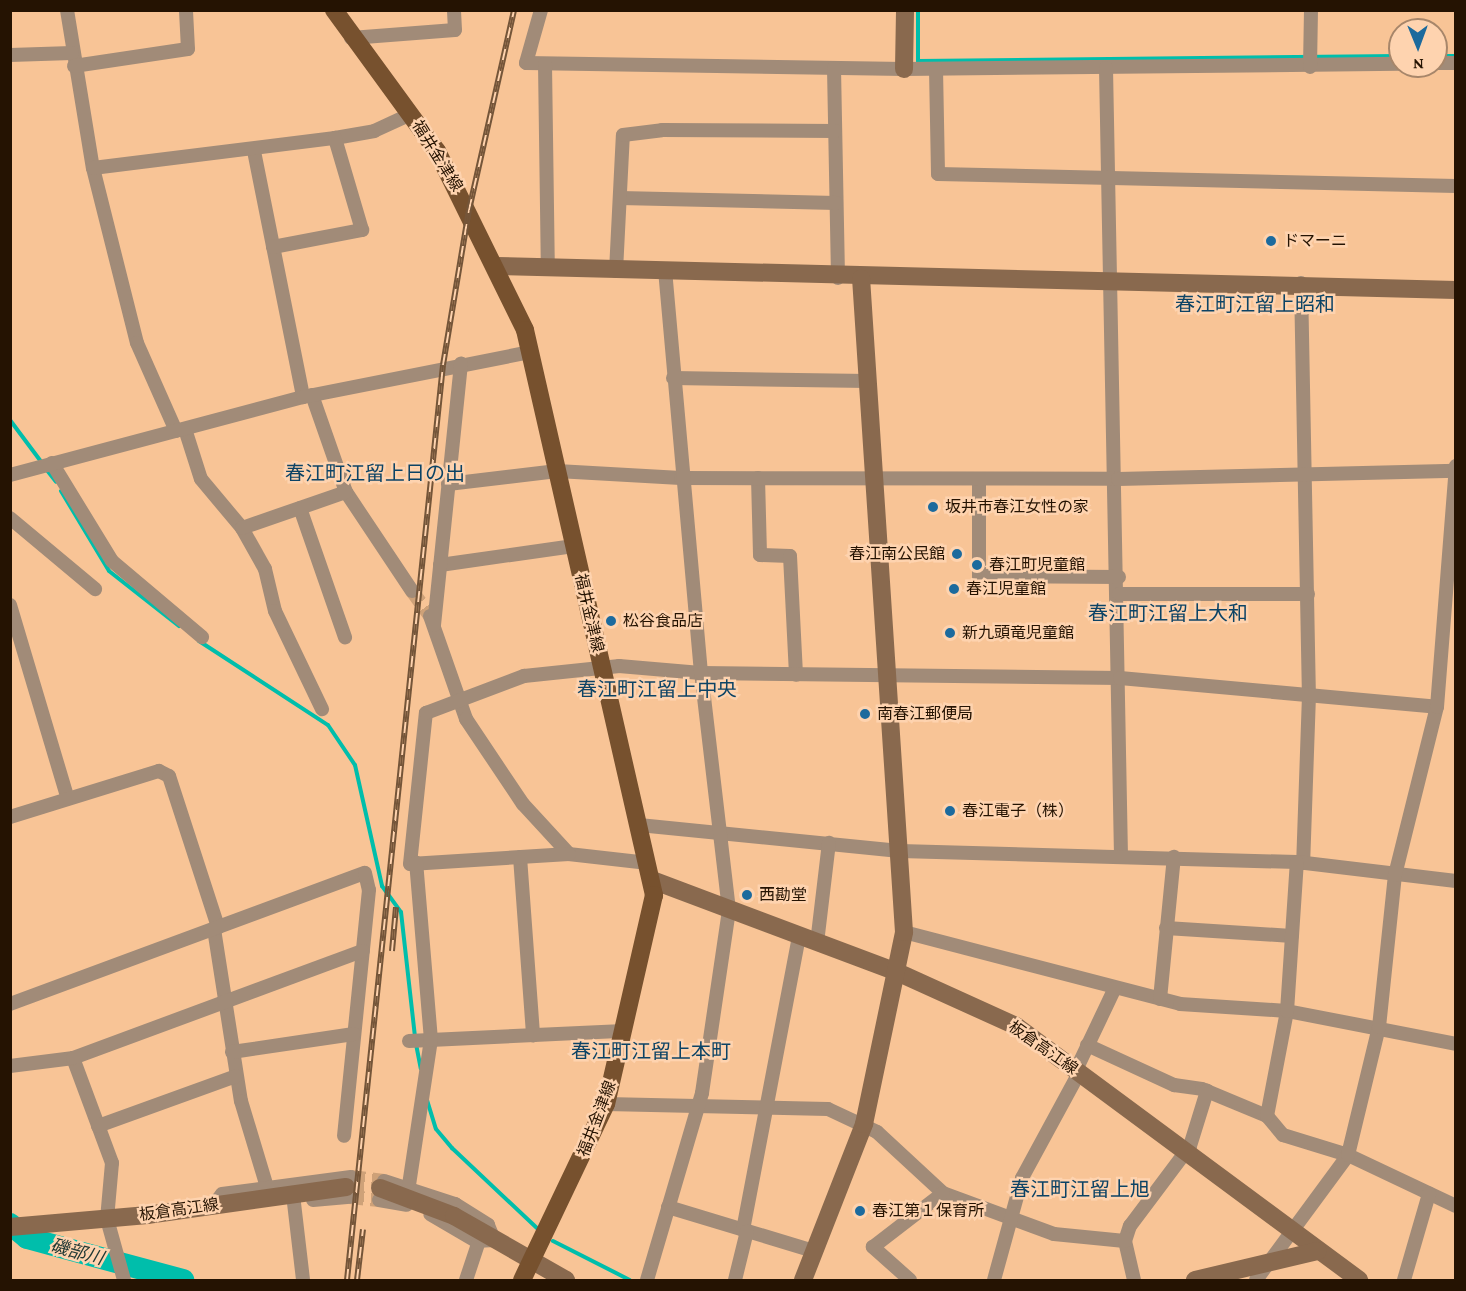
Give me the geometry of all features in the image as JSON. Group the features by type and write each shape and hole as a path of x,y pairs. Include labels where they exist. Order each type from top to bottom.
{"main road":[{"name":"福井金津線","path":"334,10 351,38 411,114 449,173 497,266 531,351 573,546 650,872 653,912 606,1104 522,1281"}],"street":[{"path":"67,10 73,59 93,168 137,342 201,479 242,528 265,569 302,677 322,709"},
{"path":"10,55 73,59 188,50 186,10"},
{"path":"351,38 455,30 454,10"},
{"path":"541,10 526,63 904,69 1310,67 1388,64"},
{"path":"904,69 905,10"},
{"path":"1310,67 1311,10"},
{"path":"546,64 548,268"},
{"path":"834,68 838,278"},
{"path":"1106,68 1107,281 1118,479 1121,854"},
{"path":"936,69 938,174 1455,186"},
{"path":"93,168 254,151 335,138 374,131 411,114"},
{"path":"616,270 623,135 662,130 835,131"},
{"path":"273,247 362,230 335,138"},
{"path":"254,151 273,247 308,396 346,492 412,591"},
{"path":"620,198 836,203"},
{"path":"497,266 838,278 1301,283 1455,290"},
{"path":"647,1281 698,1105 729,910 681,478 665,272"},
{"path":"803,1281 864,1124 904,932 861,278"},
{"path":"1267,1116 1287,1011 1300,862 1309,695 1301,283"},
{"path":"10,475 308,396 461,363 531,351"},
{"path":"461,363 440,565 431,622 457,698 524,804 570,854"},
{"path":"673,378 868,381"},
{"path":"52,463 112,561 202,637"},
{"path":"1256,1281 1290,1228 1348,1155 1379,1027 1395,875 1437,707 1455,466"},
{"path":"448,484 557,471 681,478 1118,479 1455,471"},
{"path":"758,478 760,555 790,556 796,675"},
{"path":"979,479 979,576 1119,577"},
{"path":"242,528 346,492"},
{"path":"300,508 345,637"},
{"path":"10,518 95,590"},
{"path":"440,565 573,546"},
{"path":"1119,594 1308,594"},
{"path":"10,605 68,799"},
{"path":"650,872 570,854 410,864 426,713 457,698 524,676 602,667 701,673 1120,678 1437,707"},
{"path":"10,817 159,771 170,776 216,928 224,1002 236,1076 267,1187"},
{"path":"639,825 721,831 900,851 1121,854 1300,862 1455,881"},
{"path":"817,943 829,843"},
{"path":"520,857 533,1036"},
{"path":"1160,999 1174,857"},
{"path":"410,1185 431,1040 416,863"},
{"name":"板倉高江線","path":"650,872 729,910 897,972 1016,1026 1359,1281"},
{"path":"10,1004 365,873 369,890 344,1136"},
{"path":"1166,928 1292,936"},
{"path":"904,932 1160,999 1287,1011 1379,1027 1455,1044"},
{"path":"735,1281 765,1105 799,936"},
{"path":"10,1066 73,1058 363,951"},
{"path":"994,1281 1009,1217 1036,1146 1077,1072 1115,988"},
{"path":"409,1041 624,1031"},
{"path":"232,1052 354,1034"},
{"path":"1087,1046 1174,1085 1207,1091 1267,1116 1283,1135 1348,1155 1455,1206"},
{"path":"73,1058 112,1163 107,1219 124,1281"},
{"path":"98,1126 236,1076"},
{"path":"1134,1281 1125,1241 1185,1152 1207,1091"},
{"path":"606,1104 765,1105 828,1109 864,1124 943,1193 1054,1234 1125,1241"},
{"path":"381,1189 410,1185 488,1225 487,1241 466,1281"},
{"path":"267,1187 349,1187 294,1203 220,1213 210,1206 222,1194 267,1187"},
{"name":"板倉高江線","path":"10,1227 107,1219 349,1187"},
{"path":"381,1189 433,1206 487,1241 566,1281"},
{"path":"910,1281 873,1247 943,1193"},
{"path":"1404,1281 1429,1194"},
{"path":"294,1203 303,1281"},
{"path":"668,1207 814,1251"},
{"path":"1195,1281 1318,1251"}],"waterway":[{"path":"918,10 918,61 1388,56"},
{"path":"1448,56 1456,56"},
{"path":"10,420 42,463"},
{"path":"46,469 56,482"},
{"path":"61,491 109,571 179,626"},
{"path":"199,641 328,725 355,765 382,886 401,912 415,1037"},
{"path":"416,1044 421,1069"},
{"path":"427,1100 436,1129 452,1148 537,1228"},
{"name":"磯部川","path":"10,1224 27,1238 183,1280"},
{"path":"553,1241 630,1280"}],"tunnel":[{"path":"412,591 430,616"},
{"path":"351,1177 384,1181"},
{"path":"346,1187 380,1188"},
{"path":"350,1197 379,1200"}],"railway":[{"path":"347,1280 443,365 469,210 514,10"},
{"path":"392,951 396,907"},
{"path":"357,1280 363,1229"}],"place":[{"name":"ドマーニ","path":"1271,241"},
{"name":"坂井市春江女性の家","path":"933,507"},
{"name":"春江南公民館","path":"957,554"},
{"name":"春江町児童館","path":"977,565"},
{"name":"春江児童館","path":"954,589"},
{"name":"松谷食品店","path":"611,621"},
{"name":"新九頭竜児童館","path":"950,633"},
{"name":"南春江郵便局","path":"865,714"},
{"name":"春江電子（株）","path":"950,811"},
{"name":"西勘堂","path":"747,895"},
{"name":"春江第１保育所","path":"860,1211"}],"district":[{"name":"春江町江留上昭和","path":"1255,304"},
{"name":"春江町江留上日の出","path":"375,473"},
{"name":"春江町江留上大和","path":"1168,613"},
{"name":"春江町江留上中央","path":"657,689"},
{"name":"春江町江留上本町","path":"651,1051"},
{"name":"春江町江留上旭","path":"1080,1189"}]}
